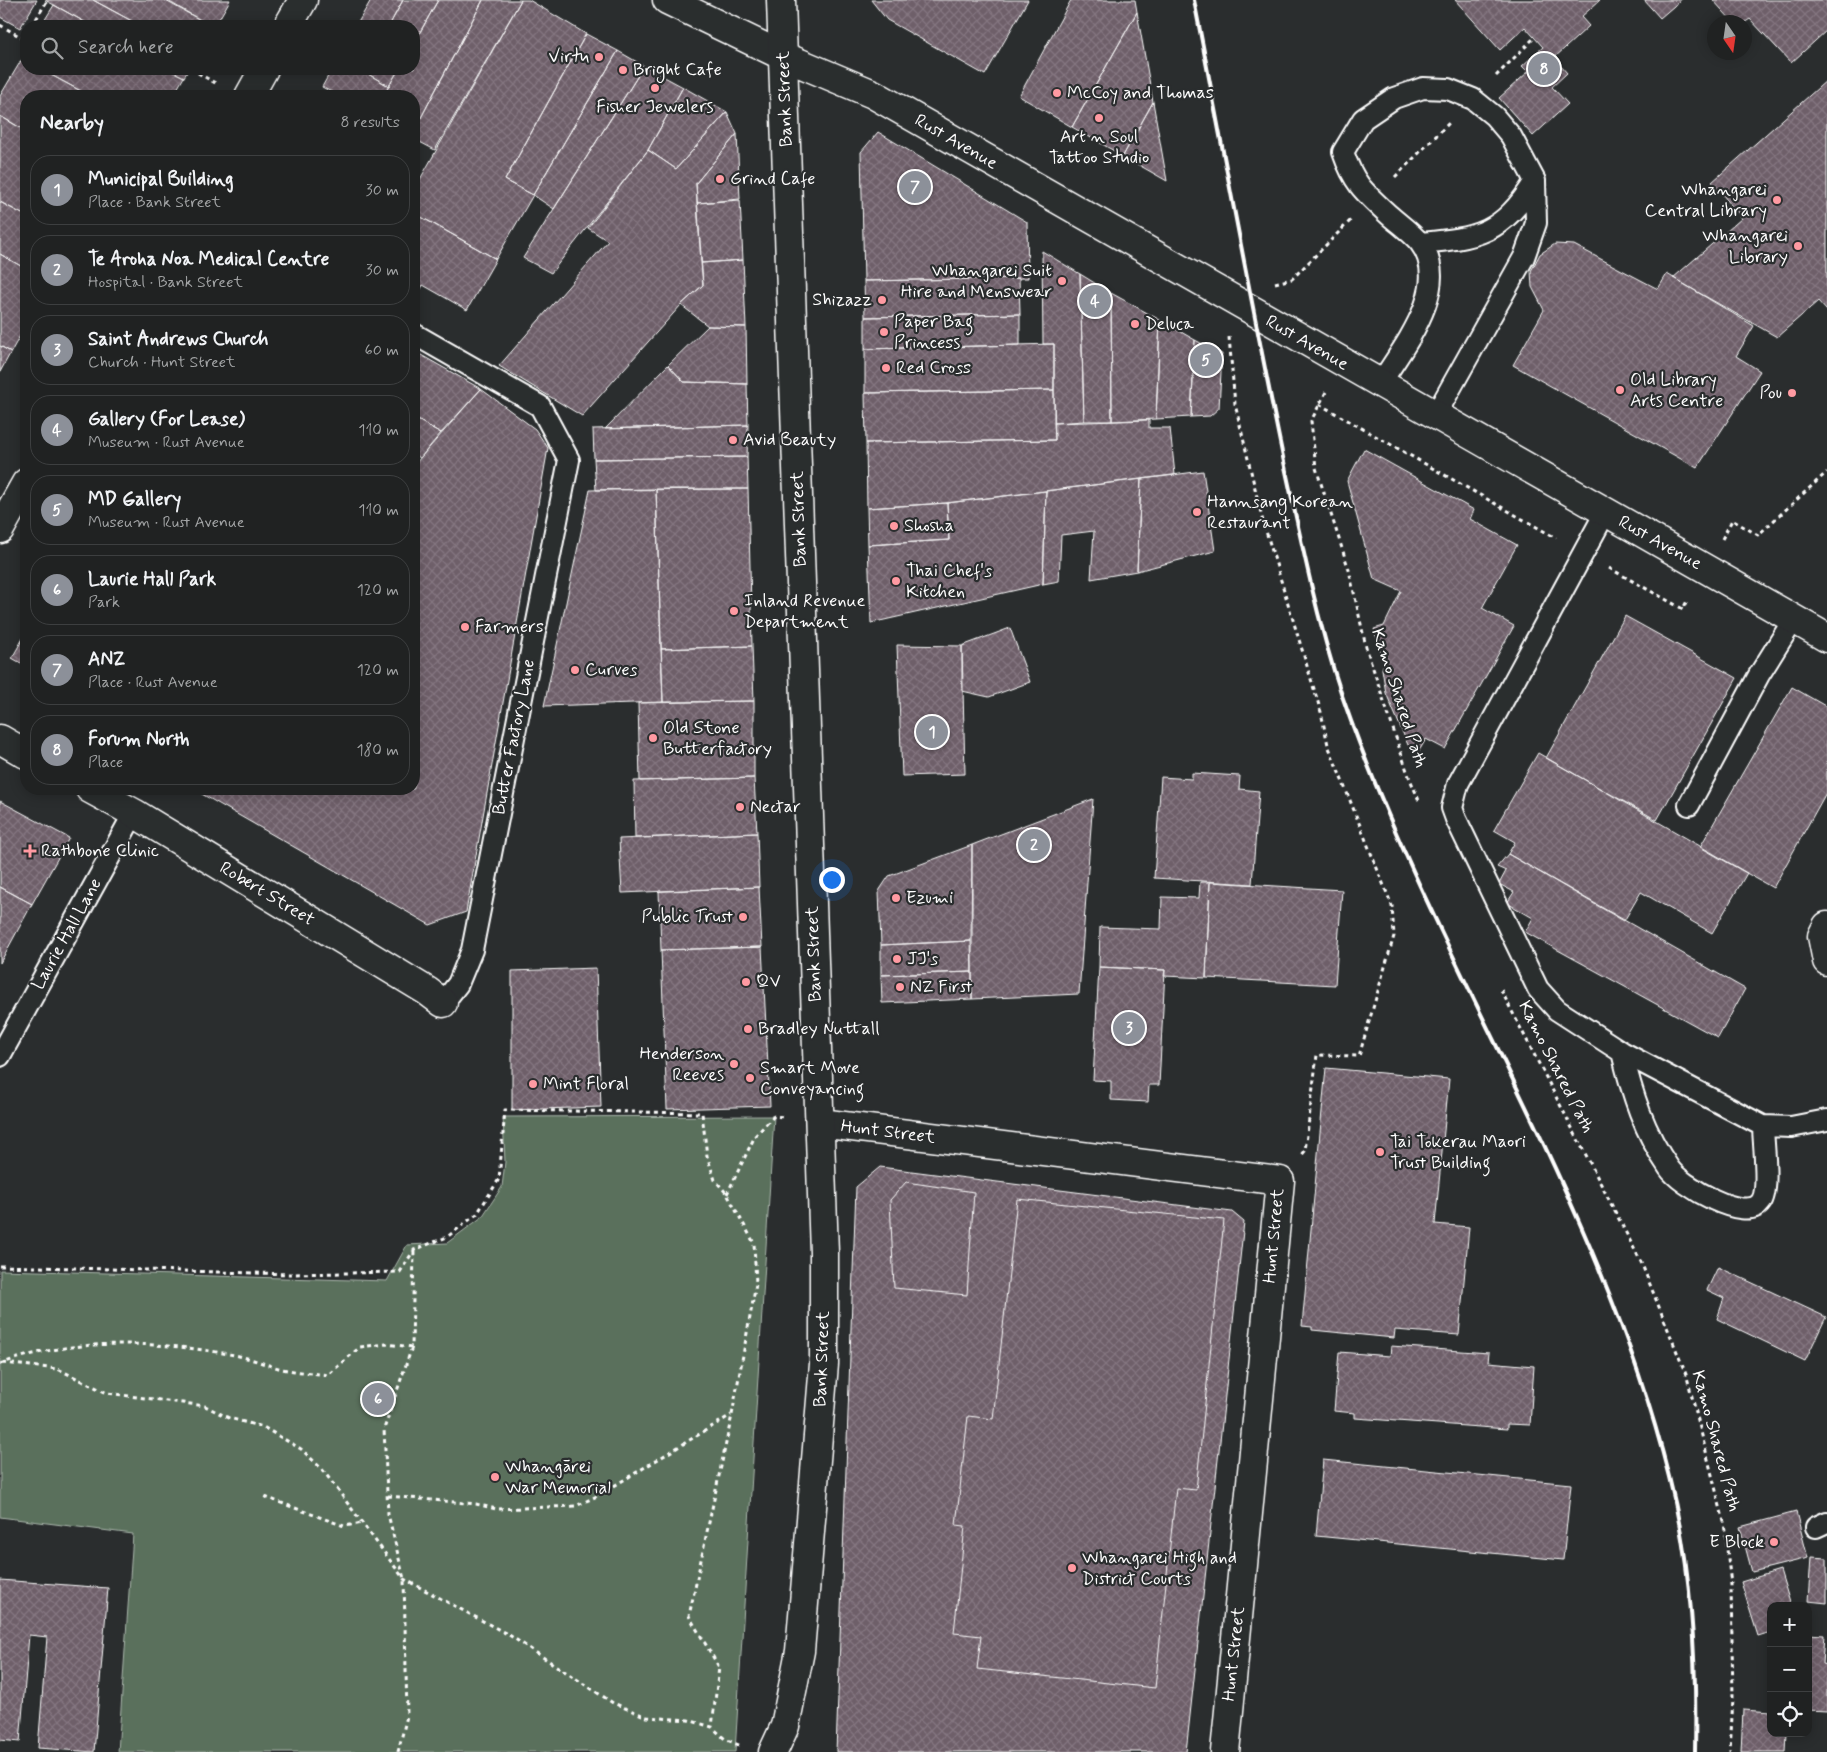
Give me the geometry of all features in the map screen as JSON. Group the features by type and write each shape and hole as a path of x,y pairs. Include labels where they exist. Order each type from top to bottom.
{"main road":[{"path":"291,20 303,0"},
{"name":"Rust Avenue","path":"667,0 783,56 873,94 1827,638"},
{"name":"Bank Street","path":"773,1752 786,1739 800,1651 824,1364 824,1253 820,1123 781,0"},
{"path":"252,90 261,75"},
{"path":"0,529 20,494"},
{"path":"0,739 20,751"},
{"name":"Robert Street","path":"101,795 134,813 427,991 443,1004"},
{"path":"1827,926 1822,936 1827,961"},
{"name":"Hunt Street","path":"820,1123 1280,1181 1225,1752"}],"lane":[{"path":"1380,384 1423,312 1432,287 1429,262 1420,242 1363,191 1351,176 1343,152 1363,119 1394,98 1422,88 1448,89 1473,99 1494,116 1511,136 1535,181 1536,223 1524,258 1435,416"},
{"path":"1420,242 1462,240 1496,226 1522,203 1535,181"},
{"name":"Butter Factory Lane","path":"420,337 540,406 569,460 472,950 458,984 443,1004"},
{"path":"1605,513 1458,784 1452,808 1538,989 1557,1010 1622,1052 1763,1126 1791,1127 1827,1120"},
{"path":"1689,805 1759,675 1794,619"},
{"name":"Laurie Hall Lane","path":"0,1056 134,813"},
{"path":"1622,1052 1633,1098 1651,1139 1670,1170 1691,1189 1739,1209 1755,1208 1762,1201 1765,1189 1763,1126"}],"path":[{"path":"36,20 47,1"},
{"path":"0,25 20,37"},
{"path":"201,75 222,87"},
{"path":"1224,295 1235,404 1262,518 1321,712 1328,745 1392,906 1394,936 1359,1056 1317,1055 1305,1151 1280,1181"},
{"name":"Kamo Shared Path","path":"1325,393 1311,421 1316,468 1349,570 1366,647 1408,774 1423,811"},
{"path":"1320,404 1682,609 1690,595"},
{"path":"1719,544 1732,520 1758,535 1827,472"},
{"name":"Kamo Shared Path","path":"1500,988 1641,1262 1687,1377 1724,1522 1731,1585 1733,1698 1730,1752"},
{"path":"0,1266 291,1274 400,1272 414,1250 447,1237 477,1214 499,1179 505,1110 702,1113 707,1156 715,1180 727,1194 754,1243 756,1284 732,1415 689,1616 719,1667 712,1727"},
{"path":"727,1194 755,1136 774,1116 820,1123"},
{"path":"398,1752 407,1716 404,1579 388,1514 384,1429 412,1347 414,1250"},
{"path":"2,1363 50,1349 98,1345 161,1346 235,1356 283,1369 328,1375 360,1347 386,1344 412,1347"},
{"path":"2,1363 58,1369 107,1393 205,1406 229,1418 263,1427 301,1449 322,1469 404,1579 509,1635 613,1703 647,1717 688,1720 712,1727 725,1739"},
{"path":"388,1496 476,1504 496,1509 576,1506 599,1495 732,1415"},
{"path":"265,1497 344,1526 363,1523"}],"green space":[{"path":"774,1116 735,1752 118,1752 133,1534 0,1517 0,1270 387,1281 407,1245 447,1243 482,1217 502,1187 505,1162 503,1117"}],"building":[{"path":"0,0 37,0 25,20 20,20 20,28 0,17"},
{"path":"45,0 93,0 130,20 81,20"},
{"path":"93,0 164,0 200,20 130,20"},
{"path":"166,0 230,0 218,20 201,20"},
{"path":"371,0 403,0 392,20 359,20"},
{"path":"403,0 438,0 420,32 420,20 392,20"},
{"path":"438,0 483,0 420,120 420,90 387,90 395,75 420,75 420,32"},
{"path":"483,0 521,0 435,150 420,142 420,120"},
{"path":"521,0 529,0 586,34 505,180 533,195 496,259 420,216 420,179"},
{"path":"871,0 1028,0 985,75 887,20"},
{"path":"1071,0 1135,0 1137,12 1072,127 1019,96"},
{"path":"1455,0 1600,0 1581,17 1589,26 1554,58 1567,73 1552,87 1568,104 1533,136 1499,98 1528,72 1522,66 1543,47 1525,27 1500,50"},
{"path":"1644,0 1681,0 1660,18"},
{"path":"1713,0 1827,0 1827,30 1791,63 1752,21 1752,15 1727,15"},
{"path":"54,5 81,20 45,20"},
{"path":"1137,12 1153,102 1123,156 1072,127"},
{"path":"586,34 618,51 533,195 505,180"},
{"path":"618,51 644,66 554,209 533,195"},
{"path":"20,62 20,75 51,75 79,90 20,90 20,128 0,116 0,96"},
{"path":"644,66 683,87 648,150 551,273 523,258"},
{"path":"51,75 180,75 184,77 176,90 79,90"},
{"path":"329,75 370,75 389,86 387,90 328,90 322,87"},
{"path":"370,75 395,75 389,86"},
{"name":"Whangarei Central Library","path":"1827,80 1827,311 1818,301 1777,337 1673,278 1742,218 1712,182"},
{"path":"683,87 727,112 676,169 648,150"},
{"path":"1153,102 1167,181 1123,156"},
{"path":"727,112 737,134 696,183 703,285 681,305 582,416 499,366 608,241 588,228 648,150 676,169"},
{"path":"0,116 20,128 20,213 0,202"},
{"path":"878,132 1027,222 1028,278 864,281 861,152"},
{"path":"737,134 740,199 697,203 696,183"},
{"path":"740,200 743,260 701,263 697,203"},
{"path":"0,202 20,213 20,266 0,254"},
{"path":"420,216 496,259 467,310 423,285 420,291"},
{"path":"1555,244 1574,245 1658,289 1667,274 1754,326 1736,356 1760,371 1697,468 1513,365 1544,310 1532,287 1531,271 1540,254"},
{"path":"1042,251 1080,274 1084,421 1054,423 1054,344 1043,344"},
{"path":"0,254 20,266 20,336 11,352 0,346"},
{"path":"743,260 746,327 708,326 681,305 703,285 701,263"},
{"path":"1080,274 1111,293 1112,421 1084,421"},
{"path":"1019,278 1020,314 865,317 864,281"},
{"path":"1111,293 1160,320 1156,419 1112,421"},
{"path":"1020,314 1020,345 865,349 865,317"},
{"path":"1160,320 1195,340 1191,417 1156,419"},
{"path":"708,326 746,327 747,384 684,382 668,365"},
{"path":"1195,340 1222,354 1219,408 1210,416 1191,417"},
{"path":"1054,344 1054,390 865,393 865,349"},
{"path":"0,346 11,352 0,372"},
{"path":"420,354 481,389 441,433 420,421"},
{"path":"668,365 684,382 747,384 748,425 605,429"},
{"name":"Farmers","path":"481,389 535,429 548,448 466,912 430,925 203,795 420,795 420,458"},
{"path":"1054,390 1055,440 866,443 865,393"},
{"path":"1149,420 1149,428 1170,428 1175,475 947,503 867,508 866,443 1055,440 1054,423"},
{"path":"420,421 441,433 420,458"},
{"path":"748,425 747,457 594,459 593,429"},
{"path":"1364,449 1474,510 1470,519 1517,545 1482,608 1514,626 1445,749 1426,739 1419,751 1408,745 1386,693 1382,669 1384,663 1374,629 1384,626 1401,591 1374,579 1347,481"},
{"path":"747,457 748,489 596,490 594,459"},
{"path":"1203,471 1215,551 1137,571 1141,479"},
{"path":"1141,479 1137,571 1091,579 1094,531 1061,535 1059,581 1043,584 1046,491"},
{"path":"656,489 748,489 752,646 661,649"},
{"path":"656,489 663,702 544,706 590,490"},
{"path":"1046,491 1043,584 871,623 868,545 949,540 947,503"},
{"path":"947,503 949,540 868,545 867,508"},
{"path":"1625,616 1737,678 1657,820 1546,758"},
{"path":"1010,628 1030,682 989,697 962,691 962,646"},
{"path":"20,644 20,663 12,658"},
{"path":"897,645 962,646 965,774 902,776"},
{"path":"752,646 754,701 663,702 661,649"},
{"path":"1792,687 1827,707 1827,791 1773,888 1700,847"},
{"path":"754,701 754,778 640,781 638,703"},
{"path":"1538,753 1747,873 1712,933 1641,892 1624,921 1508,854 1515,842 1494,830"},
{"path":"1192,773 1240,776 1239,789 1259,791 1252,884 1154,878 1161,777 1192,779"},
{"path":"754,778 757,833 635,838 634,781"},
{"path":"1093,799 1079,994 972,999 972,845"},
{"path":"0,801 69,838 32,904 0,887"},
{"path":"757,833 759,887 622,893 619,839"},
{"path":"972,845 971,941 881,945 879,891 889,876"},
{"path":"1508,854 1745,989 1718,1038 1525,932 1533,918 1507,903 1514,892 1499,884 1506,871 1497,867"},
{"path":"1200,882 1210,882 1206,978 1164,976 1165,970 1099,967 1100,927 1161,929 1162,897 1199,898"},
{"path":"1210,882 1342,890 1335,985 1206,978"},
{"path":"0,887 32,904 0,963"},
{"path":"759,887 762,947 661,950 659,891"},
{"path":"971,941 972,972 881,975 881,945"},
{"path":"762,947 770,1106 667,1109 661,950"},
{"path":"1099,967 1165,970 1159,1085 1149,1085 1148,1102 1111,1100 1111,1081 1093,1080"},
{"path":"596,968 601,1107 512,1110 512,971"},
{"path":"972,972 972,999 882,1003 881,975"},
{"name":"Tai Tokerau Maori Trust Building","path":"1326,1068 1449,1079 1435,1224 1469,1227 1459,1335 1395,1330 1394,1338 1312,1330 1312,1327 1302,1326"},
{"path":"880,1167 1232,1212 1244,1222 1186,1752 836,1752 856,1187"},
{"path":"906,1182 974,1192 967,1295 894,1288 890,1200"},
{"path":"1017,1199 1224,1220 1196,1490 1176,1488 1155,1688 977,1669 981,1636 954,1633 965,1526 956,1525 968,1416 993,1419"},
{"path":"1718,1267 1826,1317 1805,1361 1717,1319 1724,1298 1707,1290"},
{"path":"1391,1346 1489,1353 1488,1362 1534,1366 1530,1425 1507,1424 1507,1429 1355,1418 1355,1413 1334,1411 1339,1352 1390,1356"},
{"path":"1323,1460 1571,1484 1563,1560 1316,1536"},
{"name":"E Block","path":"1796,1512 1808,1558 1752,1572 1740,1527"},
{"path":"1811,1557 1827,1558 1827,1603 1808,1601"},
{"path":"1780,1570 1790,1602 1767,1602 1767,1633 1758,1636 1741,1582"},
{"path":"0,1580 108,1588 94,1752 38,1748 47,1637 29,1635 20,1742 0,1740"},
{"path":"1812,1634 1824,1635 1822,1664 1827,1665 1827,1711 1812,1710"},
{"path":"1743,1710 1767,1712 1767,1737 1787,1737 1786,1752 1741,1752"}],"railway":[{"path":"1194,0 1284,462 1313,593 1340,690 1389,816 1431,910 1564,1188 1605,1282 1640,1378 1669,1477 1677,1511 1688,1579 1694,1648 1695,1752"}],"place":[{"name":"Virtu","path":"599,57"},
{"name":"Forum North","path":"1544,69"},
{"name":"Bright Cafe","path":"623,70"},
{"name":"Fisher Jewelers","path":"655,88"},
{"name":"McCoy and Thomas","path":"1057,93"},
{"name":"Art n Soul Tattoo Studio","path":"1099,118"},
{"name":"Grind Cafe","path":"720,179"},
{"name":"ANZ","path":"915,187"},
{"name":"Whangarei Central Library","path":"1777,200"},
{"name":"Whangarei Library","path":"1798,246"},
{"name":"Whangarei Suit Hire and Menswear","path":"1062,281"},
{"name":"Shizazz","path":"882,300"},
{"name":"Gallery (For Lease)","path":"1095,301"},
{"name":"Deluca","path":"1135,324"},
{"name":"Paper Bag Princess","path":"884,332"},
{"name":"MD Gallery","path":"1206,360"},
{"name":"Red Cross","path":"886,368"},
{"name":"Old Library Arts Centre","path":"1620,390"},
{"name":"Pou","path":"1792,393"},
{"name":"Avid Beauty","path":"733,440"},
{"name":"Hannsang Korean Restaurant","path":"1197,512"},
{"name":"Shosha","path":"894,526"},
{"name":"Thai Chef's Kitchen","path":"896,581"},
{"name":"Inland Revenue Department","path":"734,611"},
{"name":"Farmers","path":"465,627"},
{"name":"Curves","path":"575,670"},
{"name":"Municipal Building","path":"932,732"},
{"name":"Old Stone Butterfactory","path":"653,738"},
{"name":"Nectar","path":"740,807"},
{"name":"Te Aroha Noa Medical Centre","path":"1034,845"},
{"name":"Rathbone Clinic","path":"30,851"},
{"name":"Ezumi","path":"896,898"},
{"name":"Public Trust","path":"743,917"},
{"name":"JJ's","path":"897,959"},
{"name":"QV","path":"746,982"},
{"name":"NZ First","path":"900,987"},
{"name":"Saint Andrews Church","path":"1129,1028"},
{"name":"Bradley Nuttall","path":"748,1029"},
{"name":"Henderson Reeves","path":"734,1064"},
{"name":"Smart Move Conveyancing","path":"750,1078"},
{"name":"Mint Floral","path":"533,1084"},
{"name":"Tai Tokerau Maori Trust Building","path":"1380,1152"},
{"name":"Laurie Hall Park","path":"378,1399"},
{"name":"Whangārei War Memorial","path":"495,1477"},
{"name":"E Block","path":"1774,1542"},
{"name":"Whangarei High and District Courts","path":"1072,1568"}]}
